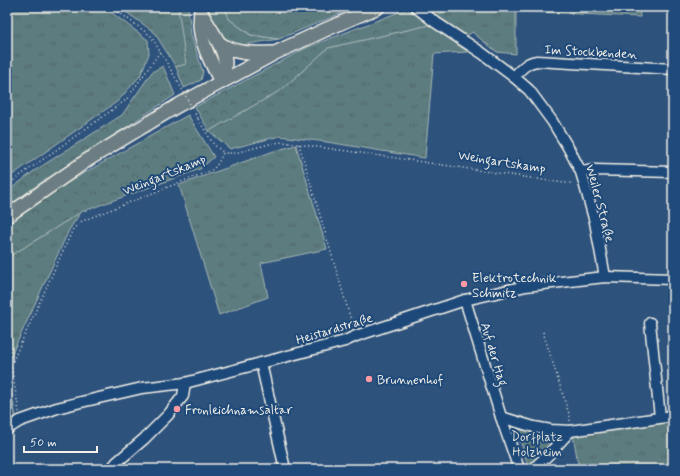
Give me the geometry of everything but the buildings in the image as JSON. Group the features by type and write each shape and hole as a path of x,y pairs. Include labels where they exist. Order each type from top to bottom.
{"main road":[{"path":"7,216 89,158 177,106 276,53 378,7"},
{"path":"201,10 223,51 225,61 221,82"},
{"path":"201,10 200,26 202,36 211,61 221,82"},
{"path":"219,43 224,47 254,54 276,53"}],"street":[{"name":"Weiler Straße","path":"416,7 514,77 528,90 552,121 569,148 582,176 595,222 605,277"},
{"name":"Im Stockbenden","path":"514,77 525,65 537,61 673,69"},
{"path":"582,176 595,170 673,172"},
{"name":"Heistardstraße","path":"7,429 20,421 57,408 142,388 184,383 261,363 345,341 465,300 526,286 605,277 673,279"},
{"name":"Auf der Hag","path":"465,300 501,417 519,469"},
{"path":"650,323 660,417"},
{"path":"261,363 285,469"},
{"path":"112,469 168,415 183,396 184,383"},
{"path":"501,417 534,427 570,431 673,416"},
{"path":"533,469 570,431"}],"path":[{"path":"112,7 151,36 198,119 214,145 223,153"},
{"path":"7,185 126,100 160,52"},
{"name":"Weingartskamp","path":"11,365 73,229 82,221 196,176 208,173 217,165 223,153 235,153 283,142 564,183 574,183 582,176"},
{"path":"299,144 356,336"},
{"path":"543,332 570,417 570,431"},
{"path":"7,363 11,365 20,421"}],"green space":[{"path":"7,7 104,7 148,40 149,54 140,76 118,101 8,178 7,178"},
{"path":"119,7 178,7 187,64 176,67 154,32"},
{"path":"178,7 188,7 191,35 203,72 201,80 184,88 176,67 186,64"},
{"path":"210,7 225,7 229,19 250,35 279,39 242,45 220,38 209,10"},
{"path":"225,7 356,7 279,39 251,35 229,19"},
{"path":"428,7 455,7 436,15"},
{"path":"455,7 493,7 516,11 516,54 497,52 472,32 467,36 436,15"},
{"path":"493,7 560,7 561,13 516,11"},
{"path":"560,7 639,7 640,17 561,13"},
{"path":"407,9 429,25 328,48 281,90 209,131 195,107 308,47"},
{"path":"429,25 468,52 434,54 425,158 280,136 230,149 209,131 281,90 328,48"},
{"path":"163,66 175,95 33,188 7,208 7,192 34,171 122,115 152,72"},
{"path":"188,115 214,157 200,169 81,212 7,258 7,223 45,195"},
{"path":"296,145 327,249 261,263 268,297 219,315 179,185 274,151"},
{"path":"81,212 69,230 9,360 7,359 7,258"},
{"path":"7,371 16,417 7,422"},
{"path":"673,421 673,469 579,469 573,435"},
{"name":"Dorfplatz Holzheim","path":"517,430 535,430 553,433 557,439 529,469"}],"place":[{"name":"Elektrotechnik Schmitz","path":"464,284"},
{"name":"Brunnenhof","path":"369,379"},
{"name":"Fronleichnamsaltar","path":"177,409"}]}
